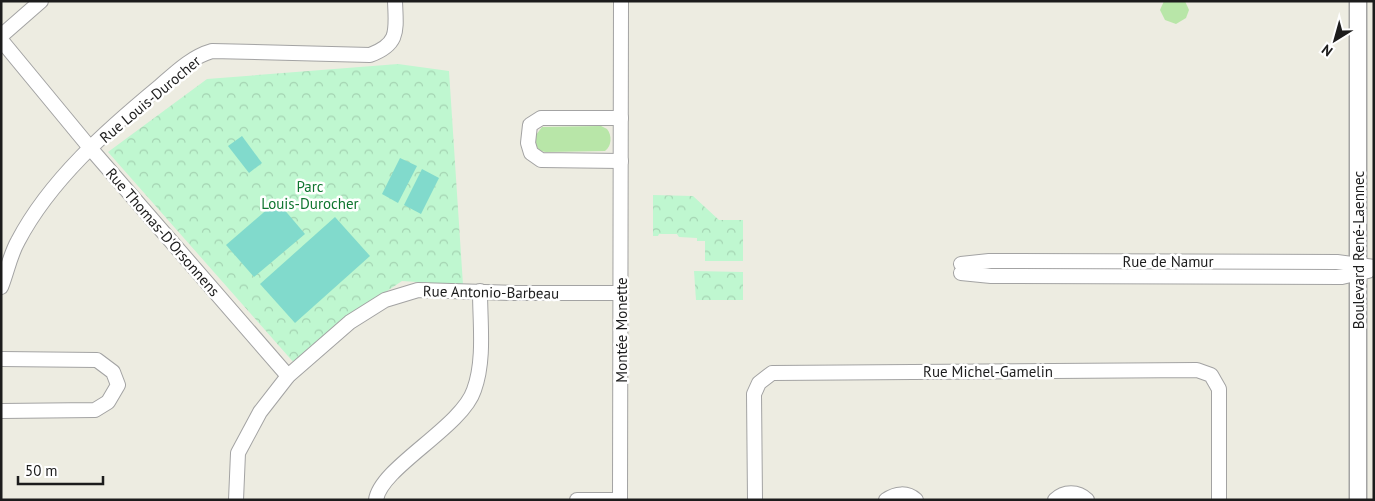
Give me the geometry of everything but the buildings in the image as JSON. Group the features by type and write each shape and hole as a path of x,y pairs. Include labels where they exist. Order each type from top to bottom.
{"street":[{"path":"1,36 41,1"},
{"name":"Rue Louis-Durocher","path":"1,287 18,241 50,193 90,149 146,97 199,54 212,51 370,55 386,49 392,40 396,26 395,1"},
{"name":"Montée Monette","path":"577,500 619,500 621,1"},
{"name":"Boulevard René-Laennec","path":"1358,1 1366,269 1358,500"},
{"name":"Rue Thomas-D'Orsonnens","path":"1,40 90,149 288,376"},
{"path":"621,118 540,118 530,125 528,137 530,152 541,160 621,160"},
{"name":"Rue de Namur","path":"961,268 989,261 1337,262 1366,269"},
{"name":"Rue Antonio-Barbeau","path":"236,500 238,453 260,412 288,376 350,322 385,300 418,290 621,293"},
{"path":"376,500 377,495 388,478 459,414 474,392 480,362 480,291"},
{"path":"1,359 97,360 113,372 118,385 108,402 95,410 1,411"},
{"name":"Rue Michel-Gamelin","path":"755,500 754,394 759,383 772,373 1191,370 1208,373 1216,381 1219,389 1219,500"},
{"path":"886,500 894,495 904,494 916,500"},
{"path":"1055,500 1064,494 1074,494 1087,500"}],"green space":[{"path":"1164,1 1185,1 1189,10 1186,18 1176,24 1165,20 1160,10"},
{"name":"Parc Louis-Durocher","path":"398,64 449,71 463,285 402,281 347,318 295,364 108,152 207,79"},
{"path":"601,126 609,131 610,137 609,146 605,151 546,152 536,146 536,135 542,127"},
{"path":"653,195 693,196 719,220 743,220 743,261 705,261 705,241 697,241 697,238 679,237 677,234 653,236"},
{"path":"694,271 743,272 743,300 696,300"}],"shaded area":[{"path":"242,136 262,163 249,173 228,146"},
{"path":"400,158 417,166 398,203 382,194"},
{"path":"422,169 439,178 421,214 404,205"},
{"path":"277,201 305,234 254,277 226,245"},
{"path":"335,217 370,256 295,323 260,284"}]}
